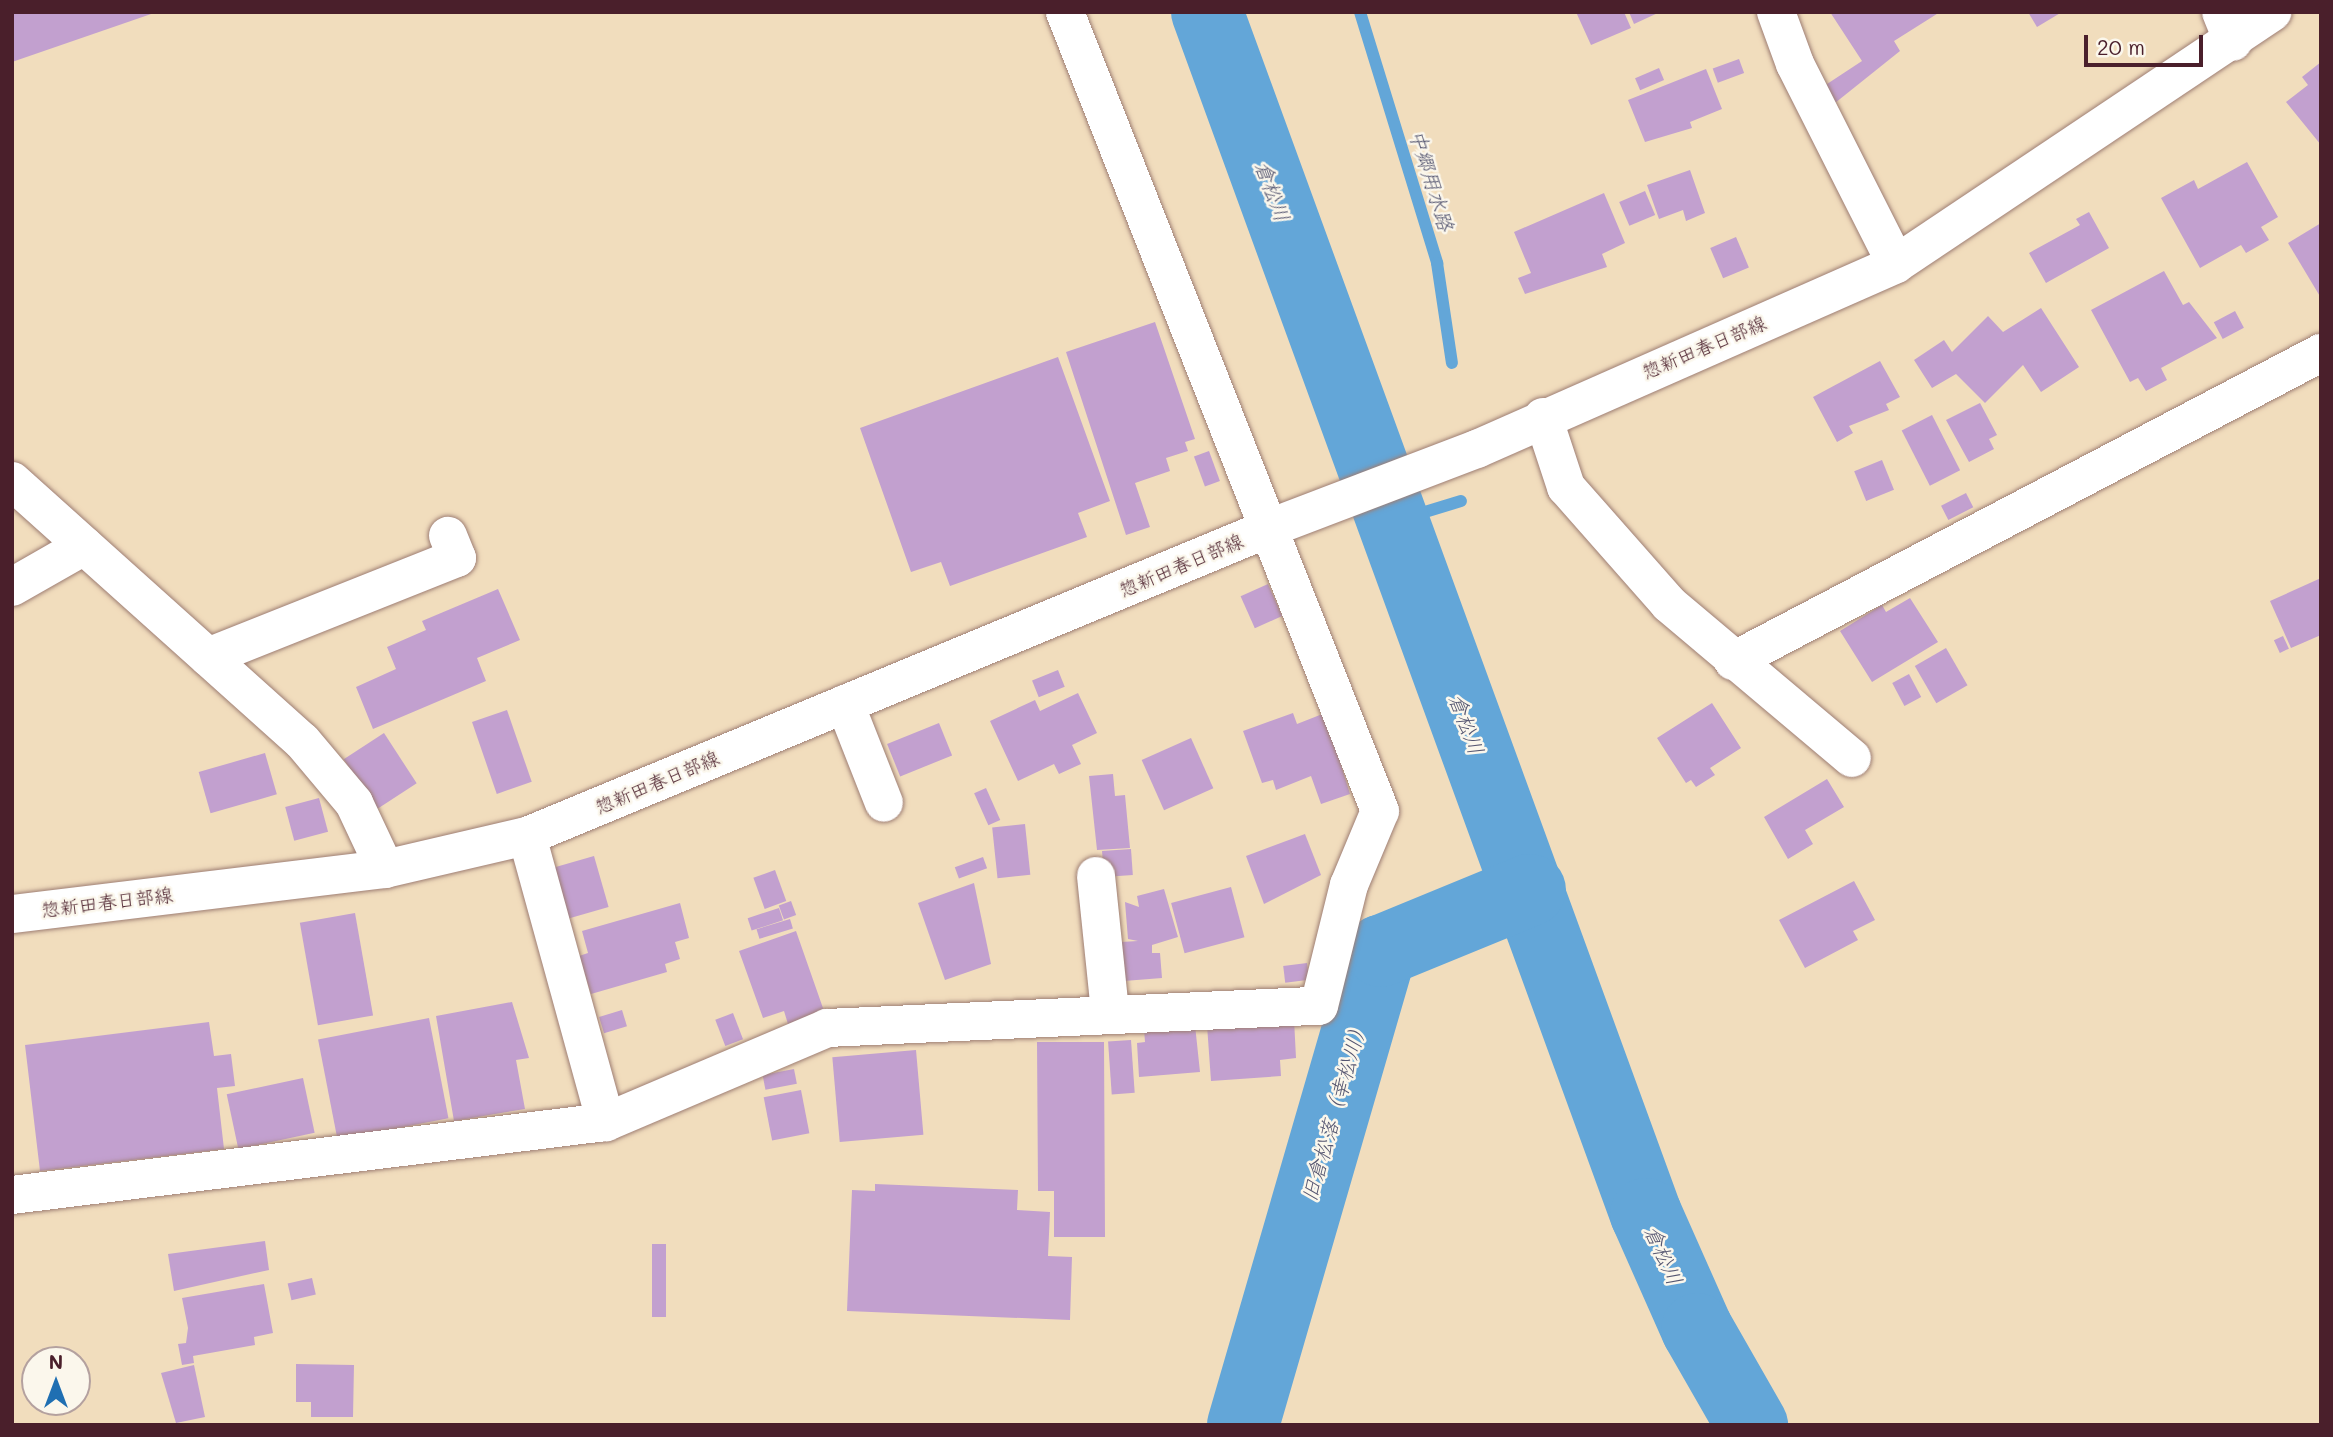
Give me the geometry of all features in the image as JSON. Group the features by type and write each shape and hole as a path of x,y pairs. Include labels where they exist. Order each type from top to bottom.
{"street":[{"path":"12,1195 606,1122 827,1028 1110,1011 1319,1006 1349,886 1380,811 1065,12"},
{"path":"1776,12 1896,264"},
{"name":"惣新田春日部線","path":"12,914 385,869 527,836 1267,529 1477,449 1896,264 2227,27 2273,12"},
{"path":"1733,661 2321,353"},
{"path":"1543,418 1566,487 1669,604 1733,661 1852,758"},
{"path":"12,481 302,741 354,803 385,869"},
{"path":"208,657 457,558 448,537"},
{"path":"12,587 84,546"},
{"path":"845,704 884,803"},
{"path":"527,836 606,1122"},
{"path":"1096,876 1110,1011"}],"building":[{"path":"12,12 154,12 154,13 12,62"},
{"path":"1576,12 1624,12 1631,28 1591,45"},
{"path":"1629,12 1660,12 1634,24"},
{"path":"1830,12 1940,12 1894,41 1900,51 1835,103 1824,86 1862,61"},
{"path":"2028,12 2062,12 2037,27"},
{"path":"1739,59 1744,73 1718,83 1713,69"},
{"path":"2321,62 2321,145 2286,102 2308,85 2302,77"},
{"path":"1659,68 1664,80 1640,90 1635,78"},
{"path":"1706,69 1722,109 1690,122 1692,128 1645,142 1628,100"},
{"path":"2247,162 2278,217 2261,227 2269,240 2246,253 2241,245 2200,268 2161,198 2194,180 2198,189"},
{"path":"1690,170 1705,213 1686,221 1683,210 1659,219 1647,185"},
{"path":"1645,191 1655,215 1629,226 1619,202"},
{"path":"1604,193 1625,243 1602,254 1607,267 1525,294 1518,278 1531,273 1514,232"},
{"path":"2089,212 2109,248 2046,283 2029,253 2080,225 2076,219"},
{"path":"2321,223 2321,298 2288,243"},
{"path":"1736,237 1749,267 1723,278 1710,248"},
{"path":"2164,271 2183,305 2189,302 2217,338 2161,368 2167,380 2146,391 2138,378 2130,382 2091,310"},
{"path":"2041,308 2079,367 2041,392 2023,365 1985,403 1956,374 1932,388 1914,360 1944,340 1952,352 1988,316 2003,332"},
{"path":"2235,311 2244,328 2223,339 2214,322"},
{"path":"1155,322 1195,439 1185,442 1188,451 1166,458 1170,471 1135,483 1150,527 1126,535 1066,352"},
{"path":"1058,357 1110,501 1078,513 1087,537 950,586 941,562 911,572 860,428"},
{"path":"1880,361 1900,397 1886,404 1889,410 1849,426 1853,433 1837,442 1813,397"},
{"path":"1980,403 1997,435 1989,439 1994,449 1969,462 1946,420"},
{"path":"1932,415 1960,470 1930,486 1902,430"},
{"path":"1209,451 1220,481 1205,487 1194,456"},
{"path":"1882,460 1894,490 1866,501 1854,471"},
{"path":"1966,493 1973,507 1948,520 1941,506"},
{"path":"2321,578 2321,635 2291,648 2270,601"},
{"path":"1268,584 1282,616 1255,628 1241,596"},
{"path":"498,589 520,640 477,658 486,681 373,729 356,687 396,669 387,647 426,630 422,621"},
{"path":"1910,598 1938,642 1872,682 1840,631 1882,605 1886,612"},
{"path":"2283,636 2289,649 2280,653 2274,640"},
{"path":"1946,648 1968,685 1936,703 1915,666"},
{"path":"1058,670 1065,687 1039,697 1032,680"},
{"path":"1909,674 1921,697 1904,706 1892,683"},
{"path":"1078,693 1097,733 1072,745 1081,764 1059,774 1054,764 1018,781 990,721 1035,700 1040,711"},
{"path":"1712,703 1741,748 1710,768 1715,775 1696,787 1691,780 1686,783 1657,738"},
{"path":"507,710 532,782 497,794 472,722"},
{"path":"1293,713 1297,724 1325,713 1350,794 1321,804 1311,776 1276,790 1273,780 1262,783 1243,731"},
{"path":"939,723 952,755 900,776 887,744"},
{"path":"384,733 417,783 376,809 344,759"},
{"path":"1191,738 1213,788 1164,810 1142,760"},
{"path":"265,753 277,794 211,813 199,772"},
{"path":"1113,774 1115,796 1125,795 1130,848 1097,850 1089,776"},
{"path":"1827,779 1844,807 1805,830 1813,844 1788,859 1764,817"},
{"path":"986,788 1000,820 988,825 974,793"},
{"path":"319,798 328,832 294,841 285,807"},
{"path":"1025,824 1030,875 998,878 992,827"},
{"path":"1305,834 1321,875 1264,904 1246,856"},
{"path":"1131,849 1133,875 1104,877 1102,851"},
{"path":"594,856 609,907 563,920 549,869"},
{"path":"983,857 987,868 959,879 955,867"},
{"path":"775,870 786,901 765,909 753,878"},
{"path":"1854,881 1875,920 1853,931 1858,940 1805,968 1779,920"},
{"path":"974,883 991,964 945,980 918,903"},
{"path":"1231,887 1244,937 1185,953 1171,903"},
{"path":"1164,889 1178,937 1152,945 1152,953 1160,953 1162,978 1124,981 1121,942 1138,941 1128,939 1125,902 1139,907 1137,896"},
{"path":"791,901 796,915 784,920 779,905"},
{"path":"680,903 689,938 675,942 680,959 665,964 667,972 591,994 579,956 588,953 582,931"},
{"path":"779,908 783,920 752,931 748,918"},
{"path":"355,913 373,1015 318,1025 300,923"},
{"path":"790,919 793,929 759,939 757,929"},
{"path":"796,931 824,1011 788,1024 784,1011 763,1018 739,951"},
{"path":"1307,963 1309,980 1285,983 1283,966"},
{"path":"512,1002 529,1058 516,1060 525,1109 454,1121 436,1016"},
{"path":"622,1010 627,1026 604,1033 599,1017"},
{"path":"733,1013 743,1039 725,1046 715,1020"},
{"path":"429,1018 448,1118 338,1140 318,1040"},
{"path":"1294,1019 1296,1058 1280,1060 1281,1076 1211,1081 1207,1025"},
{"path":"209,1022 214,1056 231,1054 235,1086 217,1088 224,1149 40,1171 25,1045"},
{"path":"1195,1025 1200,1072 1139,1077 1137,1043 1145,1042 1144,1029"},
{"path":"1131,1040 1135,1093 1112,1094 1108,1042"},
{"path":"1037,1042 1104,1042 1105,1237 1054,1237 1054,1191 1038,1191"},
{"path":"916,1050 923,1135 840,1142 832,1057"},
{"path":"794,1069 797,1084 765,1090 763,1075"},
{"path":"303,1078 315,1133 238,1149 227,1094"},
{"path":"801,1090 809,1133 772,1140 764,1097"},
{"path":"875,1184 1018,1190 1017,1210 1050,1212 1048,1256 1072,1257 1070,1320 847,1311 852,1190 875,1191"},
{"path":"265,1241 269,1270 174,1291 168,1254"},
{"path":"652,1244 666,1244 666,1317 652,1317"},
{"path":"312,1278 316,1295 291,1300 288,1284"},
{"path":"264,1284 273,1333 254,1337 255,1345 193,1356 194,1363 182,1365 178,1344 186,1343 188,1328 182,1298"},
{"path":"296,1364 354,1365 353,1417 311,1417 311,1402 296,1402"},
{"path":"194,1365 205,1417 176,1423 161,1373"}],"waterway":[{"name":"倉松川","path":"1207,12 1646,1214 1697,1329 1752,1425"},
{"name":"中郷用水路","path":"1360,12 1437,263 1452,363"},
{"path":"1392,522 1461,501"},
{"name":"旧倉松落（幸松川）","path":"1243,1425 1381,951 1530,890"}]}
